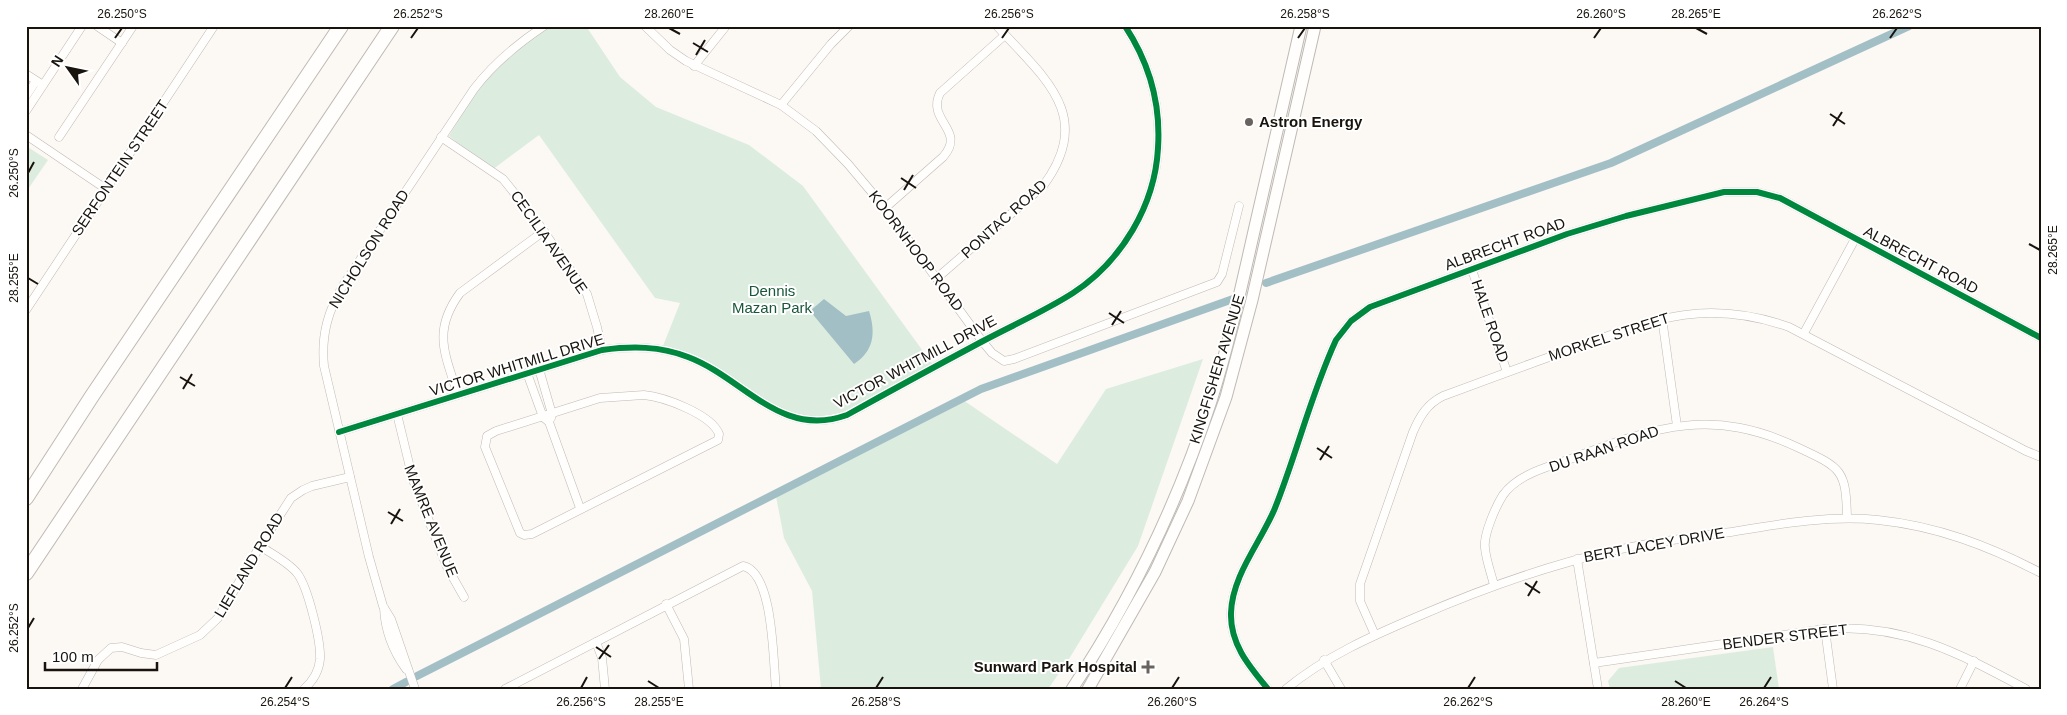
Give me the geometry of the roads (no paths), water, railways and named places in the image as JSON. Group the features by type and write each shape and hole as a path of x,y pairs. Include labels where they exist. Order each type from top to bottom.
{"highway":[{"path":"26,498 92,396 341,26"},
{"path":"26,573 392,26"},
{"path":"26,484 81,406 92,396"},
{"path":"26,580 49,540"}],"street":[{"path":"26,111 40,83 82,26"},
{"path":"97,26 122,43"},
{"path":"59,137 134,26"},
{"name":"SERFONTEIN STREET","path":"26,310 30,298 106,189 214,26"},
{"name":"NICHOLSON ROAD","path":"416,689 387,631 384,606 369,558 339,432 323,354 324,335 329,312 344,284 483,76 509,51 544,26"},
{"name":"KOORNHOOP ROAD","path":"645,26 670,50 694,66 781,105 806,122 824,138 885,208 938,278 982,341 997,357 1008,361 1211,286 1217,282 1222,274 1239,206"},
{"path":"694,66 726,26"},
{"path":"781,105 831,44 849,26"},
{"name":"PONTAC ROAD","path":"938,278 1043,186 1060,158 1064,144 1065,128 1060,103 1045,78 997,26"},
{"name":"VICTOR WHITMILL DRIVE","path":"339,432 602,350 636,346 689,357 705,365 775,410 802,420 815,421 847,415 1064,298 1085,285 1117,252 1138,222 1146,205 1155,176 1159,127 1154,89 1145,60 1125,26"},
{"name":"KINGFISHER AVENUE","path":"1072,689 1108,630 1143,566 1180,484 1204,419 1224,360 1241,292 1301,26"},
{"name":"KINGFISHER AVENUE","path":"1088,689 1156,572 1188,501 1226,397 1250,308 1315,26"},
{"path":"885,208 944,157 951,147 952,136 937,112 940,93 1005,35"},
{"path":"26,74 40,83"},
{"path":"26,96 40,83"},
{"path":"26,135 106,189"},
{"name":"CECILIA AVENUE","path":"441,137 503,179 514,191 587,294 598,327 602,350"},
{"name":"ALBRECHT ROAD","path":"1268,689 1248,665 1238,647 1231,626 1231,604 1240,578 1274,509 1333,348 1346,327 1360,313 1370,307 1588,227 1708,195 1731,192 1757,192 1780,198 2041,338"},
{"path":"458,395 446,359 442,335 451,304 460,293 544,231"},
{"path":"1804,333 1855,239"},
{"name":"HALE ROAD","path":"1472,270 1507,372"},
{"name":"MORKEL STREET","path":"1375,634 1360,601 1360,584 1420,417 1428,407 1437,399 1507,372 1662,318 1694,313 1731,314 1776,322 1804,333 1964,419 2041,457"},
{"path":"1662,318 1677,426"},
{"path":"539,369 552,414"},
{"path":"527,373 580,508"},
{"path":"644,395 666,400 692,411 715,426 719,434 715,442 580,508 532,534 524,535 518,529 485,447 485,439 496,431 546,419 552,414 600,398 644,395"},
{"name":"MAMRE AVENUE","path":"397,414 413,480 447,568 464,597"},
{"name":"DU RAAN ROAD","path":"1494,585 1484,547 1485,538 1496,507 1503,495 1516,482 1528,475 1639,434 1677,426 1718,424 1741,427 1771,435 1813,454 1835,468 1842,477 1846,490 1847,518"},
{"name":"LIEFLAND ROAD","path":"82,689 98,660 111,648 122,647 142,654 156,655 205,632 218,618 285,506 296,494 312,486 350,477"},
{"name":"BERT LACEY DRIVE","path":"1286,689 1324,660 1375,634 1494,585 1577,559 1661,542 1808,521 1847,518 1914,526 1953,535 2006,555 2041,573"},
{"path":"260,546 296,571 306,591 320,646 320,660 314,678 304,689"},
{"path":"1577,559 1598,689"},
{"path":"505,689 666,604 736,568 744,566 756,573 767,598 776,689"},
{"path":"666,604 684,640 689,689"},
{"path":"1825,629 1833,689"},
{"name":"BENDER STREET","path":"1594,663 1825,629 1870,630 1899,634 1943,648 2026,689"},
{"path":"596,642 602,658 605,689"},
{"path":"1324,660 1342,689"},
{"path":"1960,689 1974,662"}],"water":[{"path":"824,299 846,316 869,311 873,334 872,341 866,353 854,364 810,311"}],"waterway":[{"path":"1266,283 1611,163 1909,26"},
{"path":"417,676 981,389 1233,299"},
{"path":"393,689 406,682"}],"place":[{"name":"Astron Energy","path":"1249,122"},
{"name":"Sunward Park Hospital","path":"1148,667"}],"park label":[{"name":"Dennis Mazan Park","path":"772,300"}]}
